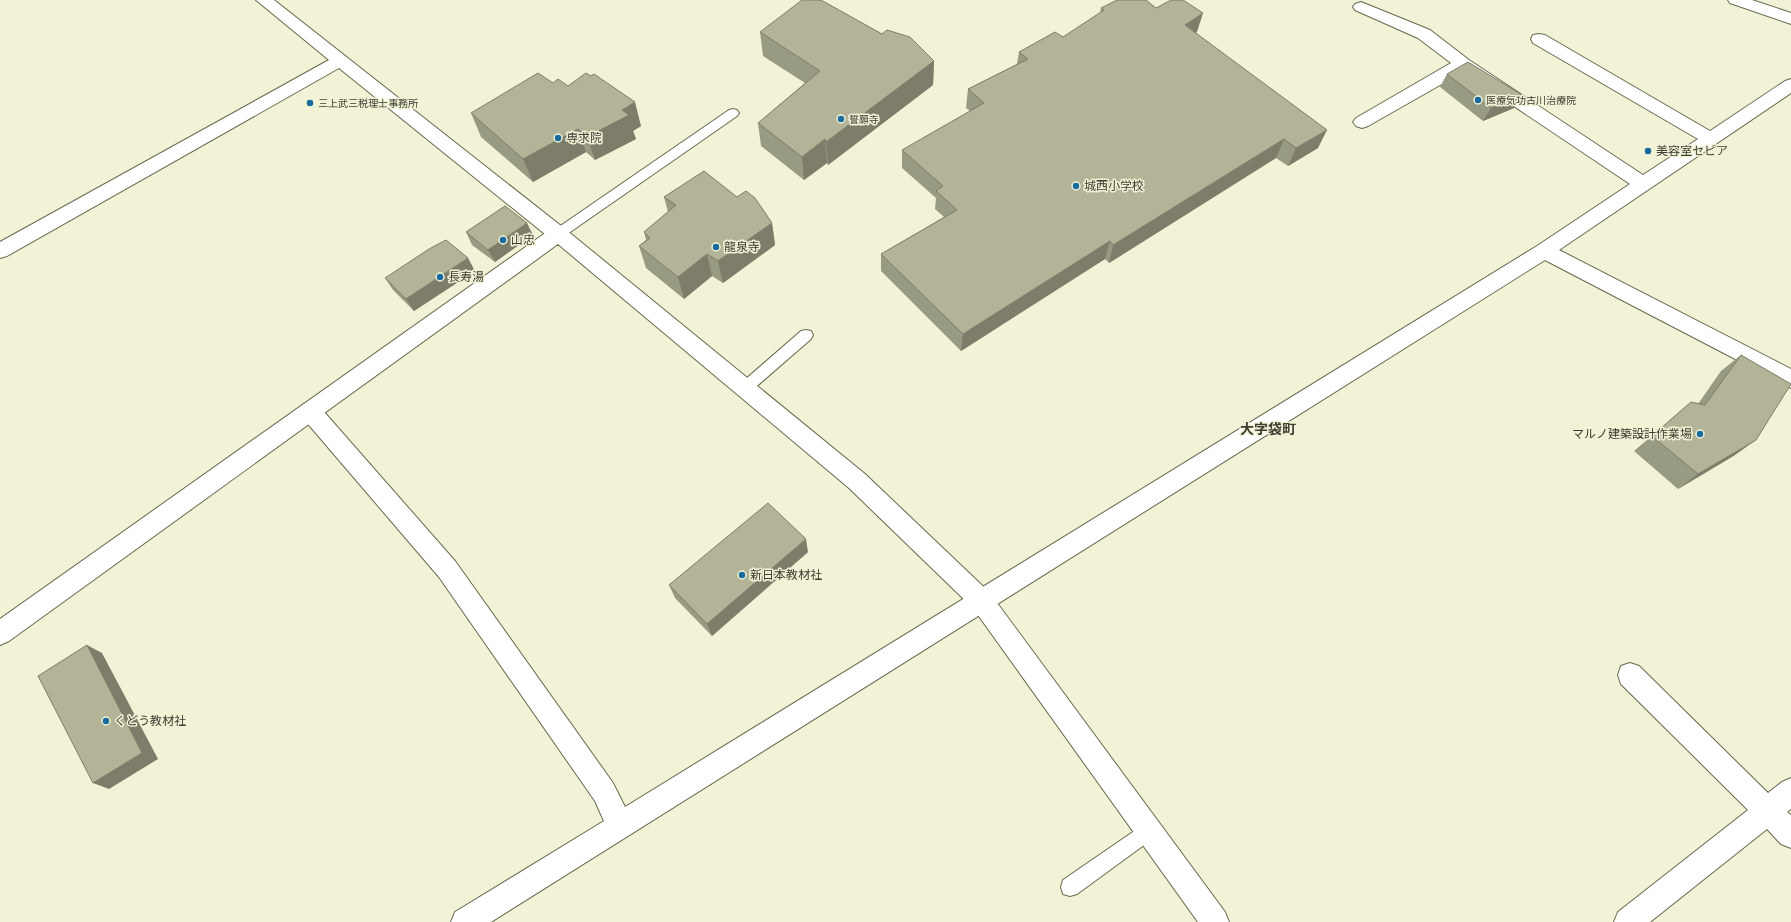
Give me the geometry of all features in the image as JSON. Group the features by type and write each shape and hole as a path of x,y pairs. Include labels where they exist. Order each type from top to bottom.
{"street":[{"path":"264,0 558,234 857,481 981,600 1214,922"},
{"path":"1736,0 1791,19"},
{"path":"1361,7 1424,34 1463,64 1643,184"},
{"path":"1539,39 1711,139"},
{"path":"0,251 341,60"},
{"path":"1362,122 1463,64"},
{"path":"465,922 1544,251 1791,85"},
{"path":"0,633 558,234"},
{"path":"1544,251 1791,379"},
{"path":"310,411 447,569 604,792 620,826"},
{"path":"1630,675 1658,701 1767,812 1791,834"},
{"path":"1628,922 1767,812 1791,791"}],"lane":[{"path":"558,234 733,112"},
{"path":"745,388 806,335"},
{"path":"1070,887 1149,831"}],"building":[{"name":"誓願寺","path":"802,0 821,0 882,34 887,30 910,37 934,61 826,142 825,139 802,157 758,123 820,71 760,32"},
{"name":"城西小学校","path":"1117,0 1146,0 1156,8 1171,0 1183,0 1203,13 1185,25 1327,130 1296,148 1284,139 1113,245 1110,241 963,334 881,254 957,210 936,191 943,186 902,150 984,103 968,89 1028,59 1019,52 1055,32 1063,37 1104,10 1101,8"},
{"path":"1468,62 1522,95 1491,108 1447,74"},
{"path":"538,73 553,83 558,79 568,86 586,73 591,76 594,74 635,102 622,110 629,115 587,137 578,129 523,159 471,113"},
{"name":"龍泉寺","path":"704,171 737,197 746,191 755,198 772,223 718,261 707,254 678,277 639,246 650,238 644,232 676,205 664,197"},
{"path":"505,206 527,223 488,250 466,232"},
{"path":"446,240 468,258 406,299 385,278 429,249"},
{"name":"マルノ建築設計作業場","path":"1741,355 1791,384 1756,440 1698,474 1652,436 1691,402 1705,405"},
{"name":"新日本教材社","path":"768,503 806,539 707,624 669,585"},
{"name":"くどう教材社","path":"87,645 142,753 93,783 38,676"}],"place":[{"name":"医療気功古川治療院","path":"1478,100"},
{"name":"三上武三税理士事務所","path":"310,103"},
{"name":"誓願寺","path":"841,119"},
{"name":"専求院","path":"558,138"},
{"name":"美容室セピア","path":"1648,151"},
{"name":"城西小学校","path":"1076,186"},
{"name":"山忠","path":"503,240"},
{"name":"龍泉寺","path":"716,247"},
{"name":"長寿湯","path":"440,277"},
{"name":"マルノ建築設計作業場","path":"1700,434"},
{"name":"新日本教材社","path":"742,575"},
{"name":"くどう教材社","path":"106,721"}],"district":[{"name":"大字袋町","path":"1268,429"}]}
